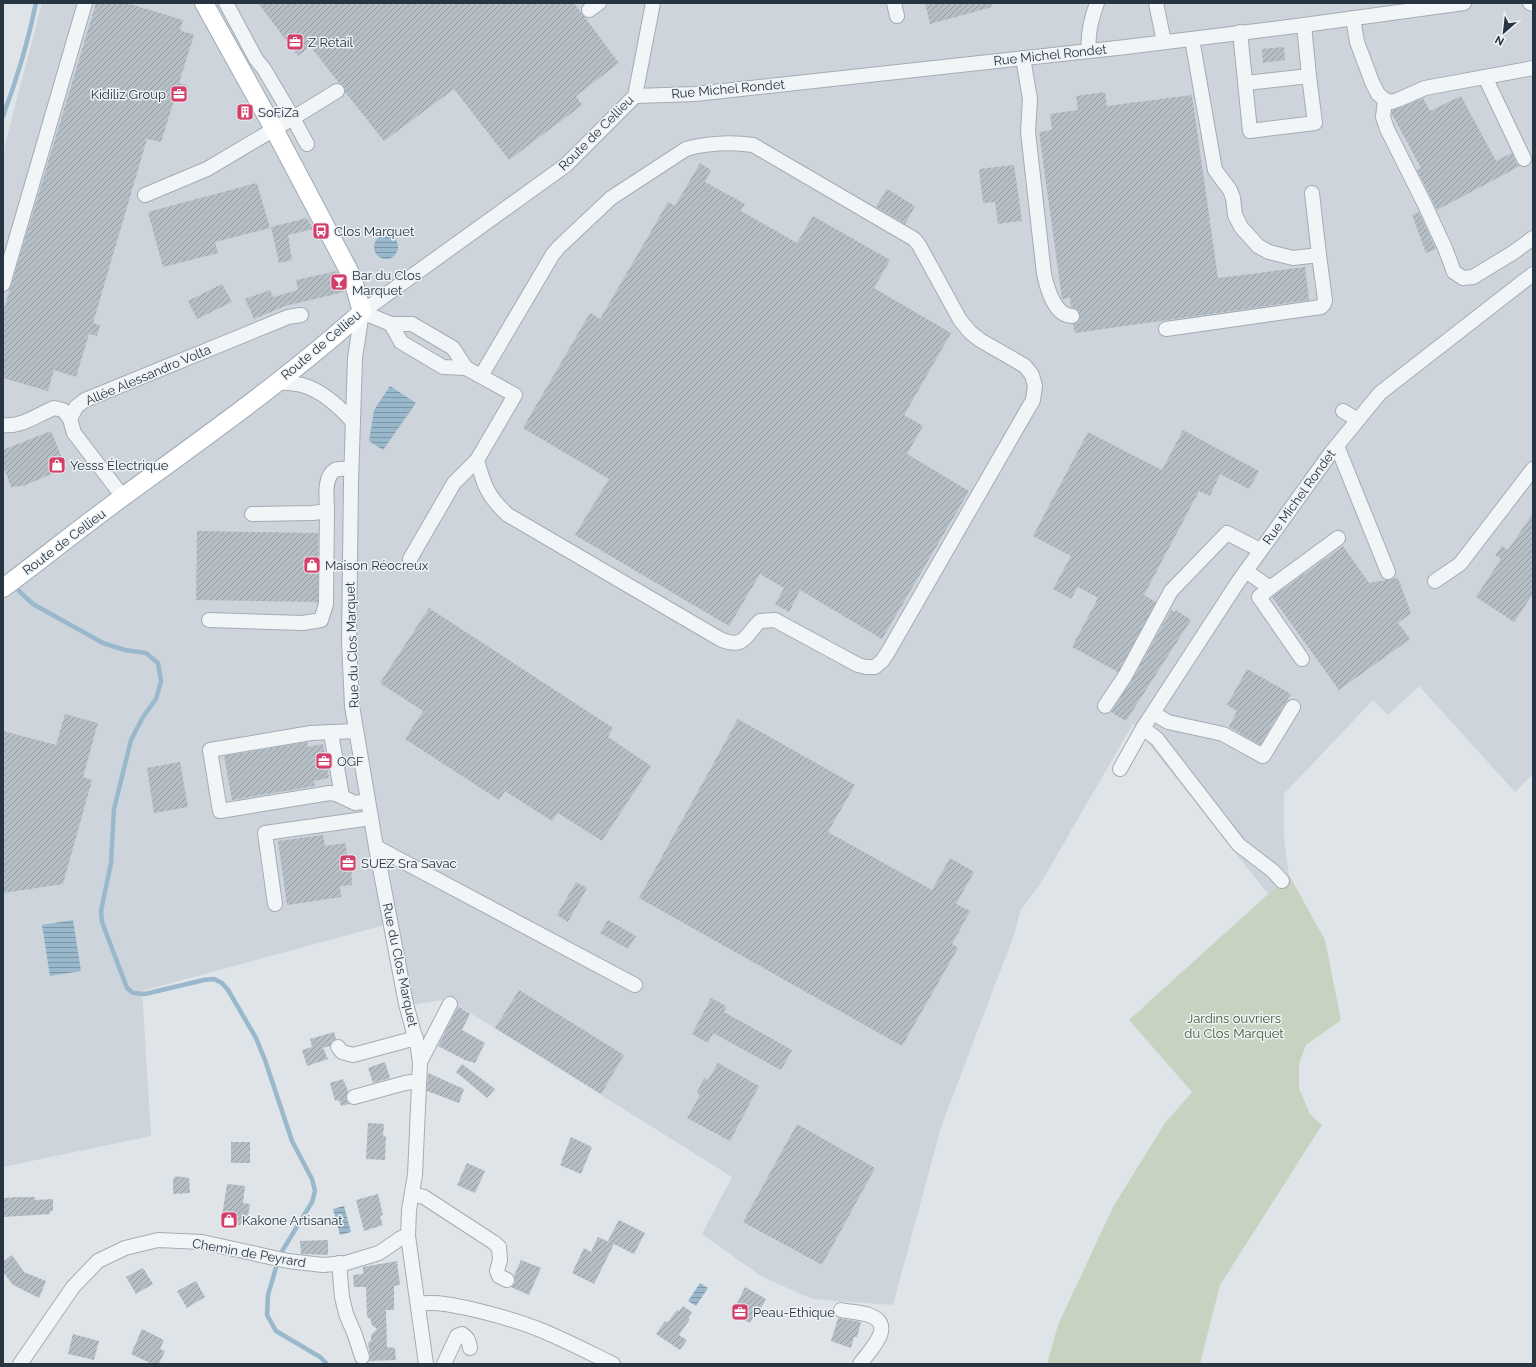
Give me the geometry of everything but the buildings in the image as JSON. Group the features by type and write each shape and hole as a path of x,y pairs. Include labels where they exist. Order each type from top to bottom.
{"main road":[{"path":"204,3 274,129 349,271 356,287 362,312"},
{"name":"Route de Cellieu","path":"3,588 123,497 207,436 325,345 362,312"}],"street":[{"path":"3,284 86,3"},
{"path":"226,3 256,59 264,68 307,144"},
{"name":"Route de Cellieu","path":"362,312 566,165 635,96 653,3"},
{"path":"1089,51 1088,41 1090,22 1097,3"},
{"path":"1156,3 1164,42"},
{"name":"Rue Michel Rondet","path":"635,96 695,94 1089,51 1304,25 1438,5 1464,3"},
{"path":"1353,18 1357,42 1372,82 1378,94 1385,100 1392,102 1425,88 1519,69 1533,68"},
{"path":"1240,32 1250,131 1315,123 1304,25"},
{"path":"1192,39 1214,170 1230,190 1233,198 1235,215 1241,226 1258,246 1269,252 1293,258 1320,255"},
{"path":"1023,58 1030,99 1028,132 1044,274 1047,289 1052,300 1060,311 1068,316 1072,316"},
{"path":"1246,84 1309,76"},
{"path":"1485,77 1524,159"},
{"path":"145,195 207,169 337,91"},
{"path":"1385,100 1383,117 1387,129 1445,248 1454,272 1464,278 1473,277 1514,252 1533,238"},
{"path":"476,460 488,494 508,515 720,639 729,643 738,643 745,640 760,621 775,620 858,665 875,667 888,652 1033,400 1035,386 1032,375 1025,366 980,340 970,332 960,320 919,245 914,239 753,145 743,143 698,146 686,150 611,198 553,254 481,376"},
{"path":"1166,329 1321,306 1324,304 1325,300 1312,193"},
{"name":"Rue Michel Rondet","path":"1120,769 1143,728 1260,550 1337,446 1380,393 1533,274"},
{"path":"362,312 391,324 412,324 453,348 466,368"},
{"name":"Rue du Clos Marquet","path":"362,312 355,358 351,469 349,642 352,706 376,848 406,1004 416,1038 420,1063 416,1156 409,1210 408,1236 426,1364"},
{"name":"Allée Alessandro Volta","path":"70,419 76,407 85,400 288,317 300,315"},
{"path":"391,324 402,342 436,362 443,366 466,368 515,395 476,460 454,483 410,559"},
{"path":"277,382 301,385 321,392 341,408 353,422"},
{"path":"3,425 12,426 27,422 54,408 63,410 70,419 74,433 123,497"},
{"path":"1343,411 1358,420"},
{"path":"1337,446 1388,572"},
{"path":"209,620 303,624 321,620 326,604 327,484 331,474 335,470 351,469"},
{"path":"1435,581 1460,564 1533,469"},
{"path":"252,514 313,513 327,511"},
{"path":"1105,706 1125,676 1171,591 1228,533 1260,550"},
{"path":"1302,659 1259,597 1338,538"},
{"path":"1246,571 1270,588"},
{"path":"1153,713 1168,722 1223,734 1262,756 1293,707"},
{"path":"1143,728 1157,739 1239,845 1273,871 1282,881"},
{"path":"356,731 311,733 210,750 220,811 330,793 342,796 356,803 368,801"},
{"path":"331,733 342,796"},
{"path":"275,904 265,833 371,818"},
{"path":"376,848 636,984"},
{"path":"420,1063 450,1004"},
{"path":"338,1047 342,1052 353,1055 416,1038"},
{"path":"354,1097 405,1083 420,1081"},
{"path":"412,1194 424,1197 499,1247 500,1260 497,1272 499,1276 507,1280"},
{"name":"Chemin de Peyrard","path":"22,1364 73,1287 98,1261 125,1248 158,1240 202,1242 288,1261 323,1265 346,1263 384,1251 401,1238 408,1236"},
{"path":"339,1263 342,1297 346,1314 362,1357"},
{"path":"418,1304 431,1302 442,1303 483,1312 514,1321 544,1331 613,1364"},
{"path":"841,1310 869,1315 878,1320 882,1327 881,1334 860,1364"},
{"path":"444,1364 457,1336 462,1334 466,1337 469,1340 470,1348"}],"shaded area":[{"path":"42,3 1533,3 1533,774 1515,792 1419,686 1388,715 1373,700 1284,794 1284,838 1289,875 1268,894 1133,724 1039,886 1021,909 1014,935 941,1127 893,1305 812,1299 761,1276 702,1234 732,1177 448,999 412,1005 396,922 142,991 151,1136 3,1167 3,152"}],"green space":[{"name":"Jardins ouvriers du Clos Marquet","path":"1289,875 1325,940 1341,1020 1306,1045 1299,1064 1299,1088 1310,1114 1322,1125 1220,1285 1200,1364 1047,1364 1058,1325 1113,1207 1165,1123 1192,1092 1129,1020"}],"water":[{"path":"386,235 395,238 398,247 395,256 386,259 377,256 374,247 377,238"},
{"path":"390,386 416,403 383,450 369,441 374,410"},
{"path":"73,920 81,971 50,976 42,925"},
{"path":"344,1206 351,1232 340,1235 333,1209"},
{"path":"700,1283 708,1288 696,1306 688,1301"}],"waterway":[{"path":"3,116 22,60 36,3"},
{"path":"19,591 33,604 103,643 125,650 146,653 158,663 161,681 156,699 143,717 131,740 114,809 111,863 101,911 102,922 127,988 133,993 145,994 214,979 222,983 228,990 256,1038 265,1060 292,1141 312,1179 315,1191 312,1202 281,1253"},
{"path":"277,1264 268,1295 267,1315 276,1331 320,1357 327,1364"}],"place":[{"name":"Z Retail","path":"295,42"},
{"name":"Kidiliz Group","path":"179,94"},
{"name":"SoFiZa","path":"245,112"},
{"name":"Clos Marquet","path":"321,231"},
{"name":"Bar du Clos Marquet","path":"339,282"},
{"name":"Yesss Électrique","path":"57,465"},
{"name":"Maison Réocreux","path":"312,565"},
{"name":"OGF","path":"324,761"},
{"name":"SUEZ Sra Savac","path":"348,863"},
{"name":"Kakone Artisanat","path":"229,1220"},
{"name":"Peau-Ethique","path":"740,1312"}]}
